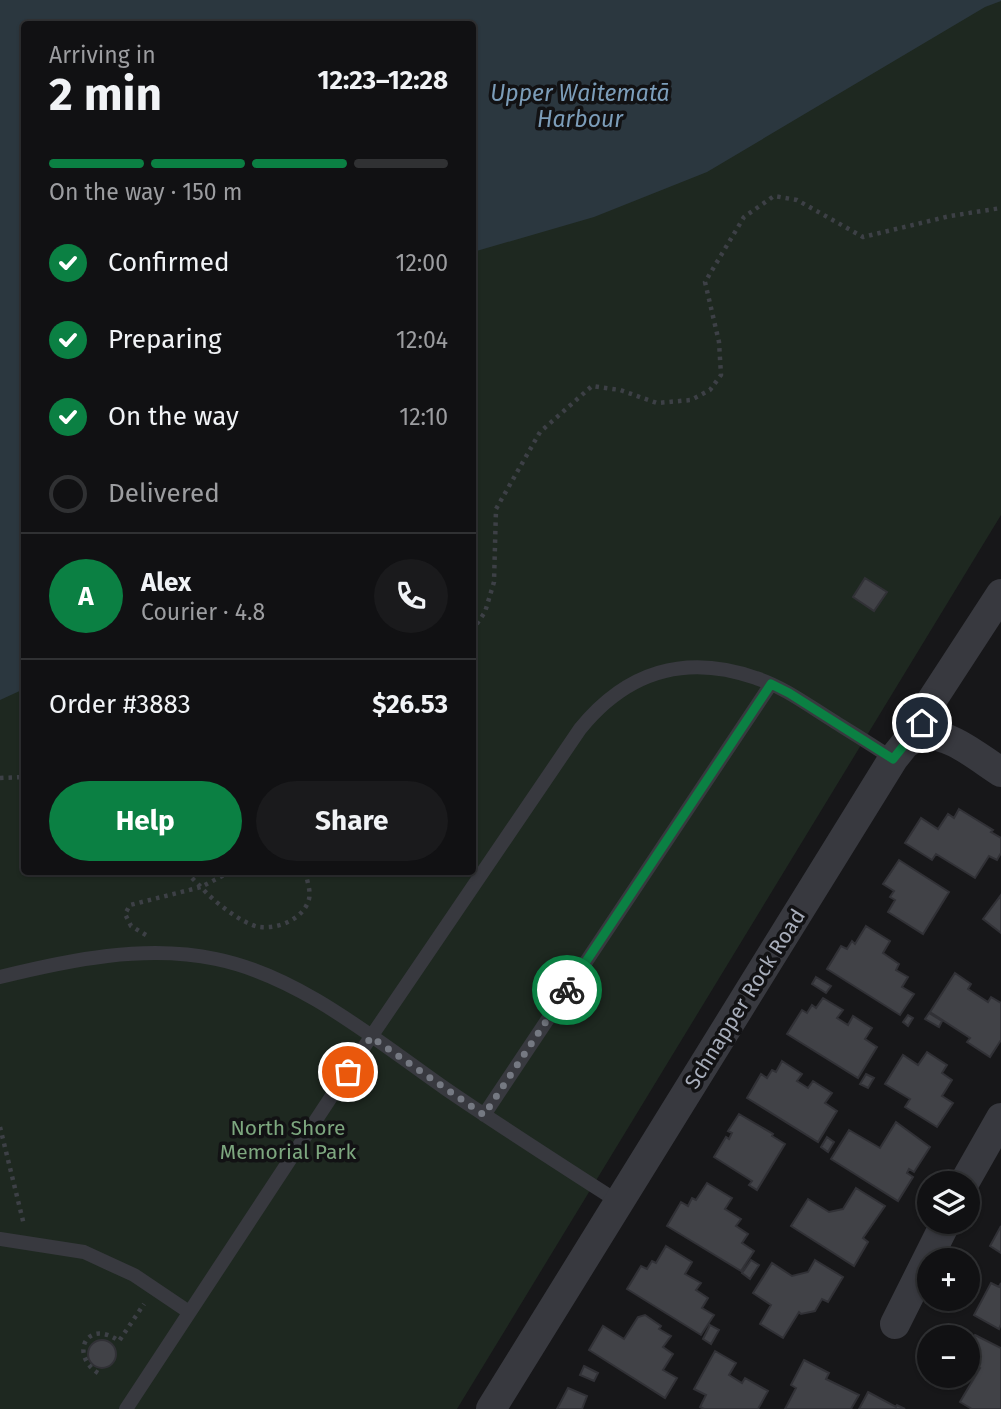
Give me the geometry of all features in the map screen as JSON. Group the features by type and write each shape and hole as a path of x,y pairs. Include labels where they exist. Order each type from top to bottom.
{"street":[{"name":"Schnapper Rock Road","path":"491,1409 893,759 905,744 920,734 932,700 1001,594"},
{"path":"920,734 939,735 950,739 1001,772"},
{"path":"971,1171 1001,1118"},
{"path":"895,1324 940,1234"}],"lane":[{"path":"127,1409 371,1037 580,729 604,702 619,690 657,672 689,667 741,673 789,693 893,759"},
{"path":"484,1115 771,684"},
{"path":"0,977 84,959 187,954 217,959 281,981 320,1003 484,1115 620,1203"},
{"path":"0,1239 84,1252 134,1275 189,1312"}],"path":[{"path":"476,625 485,612 494,582 496,509 540,432 592,386 620,390 657,403 691,400 710,390 721,375 719,342 705,282 744,217 774,197 797,200 863,237 950,216 1001,208"},
{"path":"0,778 21,777"},
{"path":"189,875 215,903 258,927 281,925 303,913 310,896 306,875"},
{"path":"153,954 154,945 143,932 131,926 125,914 130,905 201,887 223,875"},
{"path":"0,1127 28,1243"},
{"path":"98,1373 88,1365 84,1357 84,1346 88,1337 95,1333 106,1333 119,1341 154,1289"}],"green space":[{"name":"North Shore Memorial Park","path":"0,0 1001,0 1001,515 457,1409 0,1409"}],"water":[{"name":"Upper Waitematā Harbour","path":"0,0 1001,0 707,172 594,217 476,251 476,21 21,21 21,690 0,700"}],"building":[{"path":"865,578 887,592 874,611 853,597"},
{"path":"959,809 1001,838 1001,853 997,860 989,856 975,878 936,854 932,860 905,843 921,818 938,829 948,814 954,818"},
{"path":"899,860 949,892 923,934 888,912 895,900 890,897 894,891 883,884"},
{"path":"1001,895 1001,933 983,919"},
{"path":"866,926 890,941 883,953 899,964 896,970 908,977 902,987 914,994 900,1015 827,969 841,946 847,949 852,941 855,944"},
{"path":"955,973 971,984 968,989 988,1002 991,997 1001,1003 1001,1040 990,1057 967,1042 970,1038 930,1012"},
{"path":"816,977 831,986 826,993 812,984"},
{"path":"823,998 843,1010 837,1018 848,1025 853,1016 872,1028 865,1039 877,1047 858,1078 787,1034 802,1010 807,1013 812,1005 816,1008"},
{"path":"929,1013 942,1021 939,1027 925,1019"},
{"path":"908,1015 913,1018 908,1026 903,1022"},
{"path":"927,1052 947,1065 942,1073 952,1080 942,1096 953,1103 937,1127 905,1107 910,1099 885,1084 903,1055 918,1065"},
{"path":"782,1061 802,1074 797,1081 808,1088 813,1081 832,1093 825,1103 837,1111 818,1142 747,1098 761,1074 767,1078 772,1070 776,1072"},
{"path":"866,1074 874,1078 868,1088 860,1084"},
{"path":"739,1114 785,1144 757,1190 749,1185 752,1181 714,1157 726,1137 729,1139 732,1133 728,1131"},
{"path":"896,1122 930,1147 914,1172 909,1169 907,1173 913,1177 898,1201 831,1159 849,1130 880,1148"},
{"path":"827,1137 834,1142 828,1152 821,1147"},
{"path":"707,1183 732,1198 725,1209 741,1219 736,1226 748,1234 742,1243 754,1251 741,1271 667,1226 681,1202 688,1206 692,1198 696,1200"},
{"path":"856,1188 885,1206 863,1238 868,1242 854,1266 791,1226 808,1199 829,1212 843,1209"},
{"path":"1001,1226 1001,1253 990,1246"},
{"path":"666,1246 692,1262 685,1274 701,1283 696,1290 708,1298 702,1308 714,1315 701,1335 627,1289 641,1266 647,1269 652,1261 656,1263"},
{"path":"751,1260 759,1265 750,1279 742,1273"},
{"path":"815,1260 843,1277 828,1302 822,1299 815,1311 801,1314 799,1312 783,1338 760,1324 771,1305 753,1293 772,1263 792,1276 808,1272"},
{"path":"991,1283 999,1287 1001,1283 999,1329 974,1315 976,1311 980,1311 980,1304"},
{"path":"645,1315 671,1336 663,1347 673,1354 663,1370 677,1378 665,1398 589,1350 603,1326 624,1339 638,1317"},
{"path":"710,1325 719,1330 711,1344 703,1339"},
{"path":"980,1338 1001,1348 1001,1409 972,1409 960,1402 968,1388 980,1388"},
{"path":"102,1340 112,1344 116,1354 112,1364 102,1368 92,1364 88,1354 92,1344"},
{"path":"715,1351 736,1363 729,1375 742,1383 745,1378 768,1391 758,1409 700,1407 706,1395 694,1389"},
{"path":"804,1360 829,1373 826,1379 859,1395 851,1409 785,1409 796,1388 791,1385"},
{"path":"584,1366 598,1373 594,1381 580,1375"},
{"path":"568,1388 587,1396 582,1409 557,1409"},
{"path":"868,1392 896,1407 897,1405 905,1409 859,1409"}],"way so far":[{"path":"348,1072 371,1037 484,1115 567,990"}],"route":[{"path":"567,990 771,684 893,759 905,744 920,734 922,723"}]}
